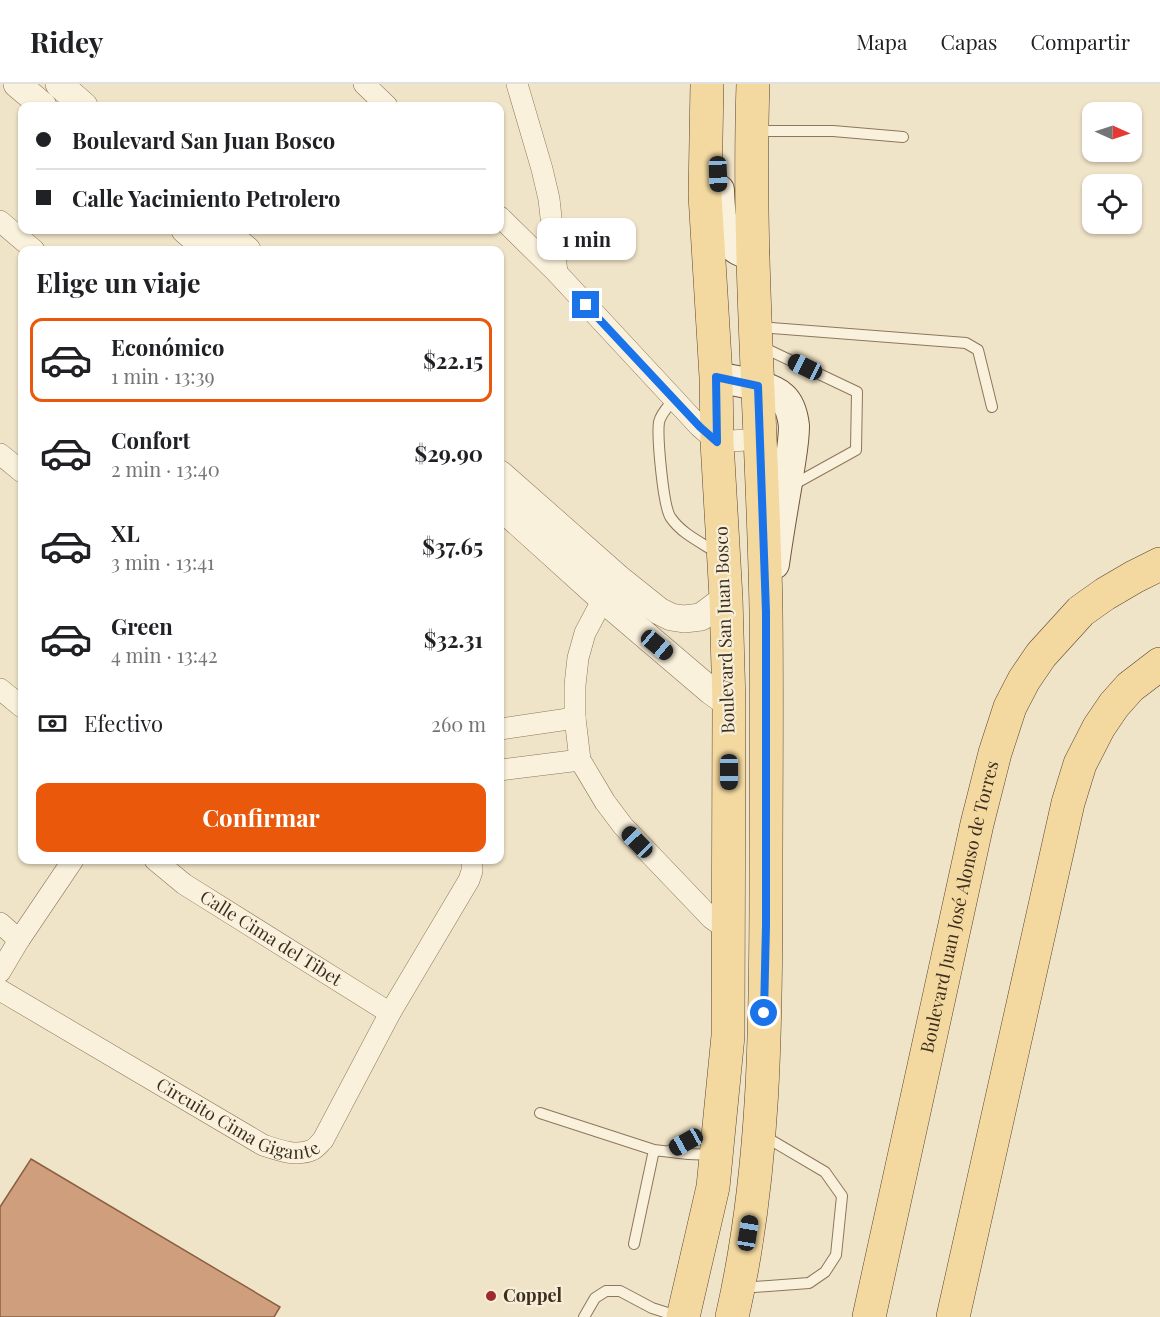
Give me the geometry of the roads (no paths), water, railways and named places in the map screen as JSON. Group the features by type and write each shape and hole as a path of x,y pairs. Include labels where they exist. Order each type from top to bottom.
{"main road":[{"name":"Boulevard San Juan Bosco","path":"736,1303 750,1214 764,1079 766,612 756,336 753,84"},
{"name":"Boulevard San Juan Bosco","path":"682,1317 711,1197 728,1036 729,704 716,377 705,195 707,95"},
{"path":"707,95 718,151 720,221 731,244 745,254 754,254"},
{"path":"716,377 774,391 788,404 792,414 793,437 766,612"},
{"name":"Boulevard Juan José Alonso de Torres","path":"869,1317 978,824 995,753 1010,707 1024,680 1041,655 1081,611 1105,594 1160,564"},
{"path":"953,1317 1065,815 1080,764 1099,727 1114,705 1130,687 1160,664"}],"street":[{"path":"17,84 38,102"},
{"path":"59,84 79,102"},
{"path":"364,84 383,102"},
{"path":"517,84 549,199 557,273"},
{"path":"0,221 29,246"},
{"path":"504,221 557,273 700,427 717,442 760,439"},
{"path":"190,234 204,246"},
{"path":"228,234 242,246"},
{"path":"0,454 18,469"},
{"path":"504,478 711,691 729,704"},
{"path":"504,509 611,589 671,617 684,620 700,617 726,598"},
{"path":"611,589 585,633 578,658 575,718 580,760 605,802 623,826 704,910 729,931"},
{"path":"0,688 18,704"},
{"path":"504,728 575,718"},
{"path":"504,770 580,760"},
{"path":"0,972 70,864"},
{"name":"Calle Cima del Tibet","path":"161,864 184,884 390,1013"},
{"name":"Circuito Cima Gigante","path":"0,990 263,1145 280,1151 298,1153 312,1149 323,1140 390,1013 469,880 472,864"},
{"path":"0,923 19,940"}],"lane":[{"path":"752,130 833,131 903,137"},
{"path":"756,336 966,343 978,350 992,407"},
{"path":"756,336 857,393 856,450 786,489"},
{"path":"674,399 661,415 659,431 664,503 676,524 723,557"},
{"path":"540,1113 654,1150 688,1154 718,1145"},
{"path":"736,1303 809,1283 825,1272 836,1255 842,1196 825,1172 759,1133"},
{"path":"669,1151 686,1142 718,1145"},
{"path":"634,1244 654,1150"},
{"path":"584,1317 595,1298 606,1291 620,1291 649,1312 682,1317"}],"place":[{"name":"Coppel","path":"491,1296"}]}
